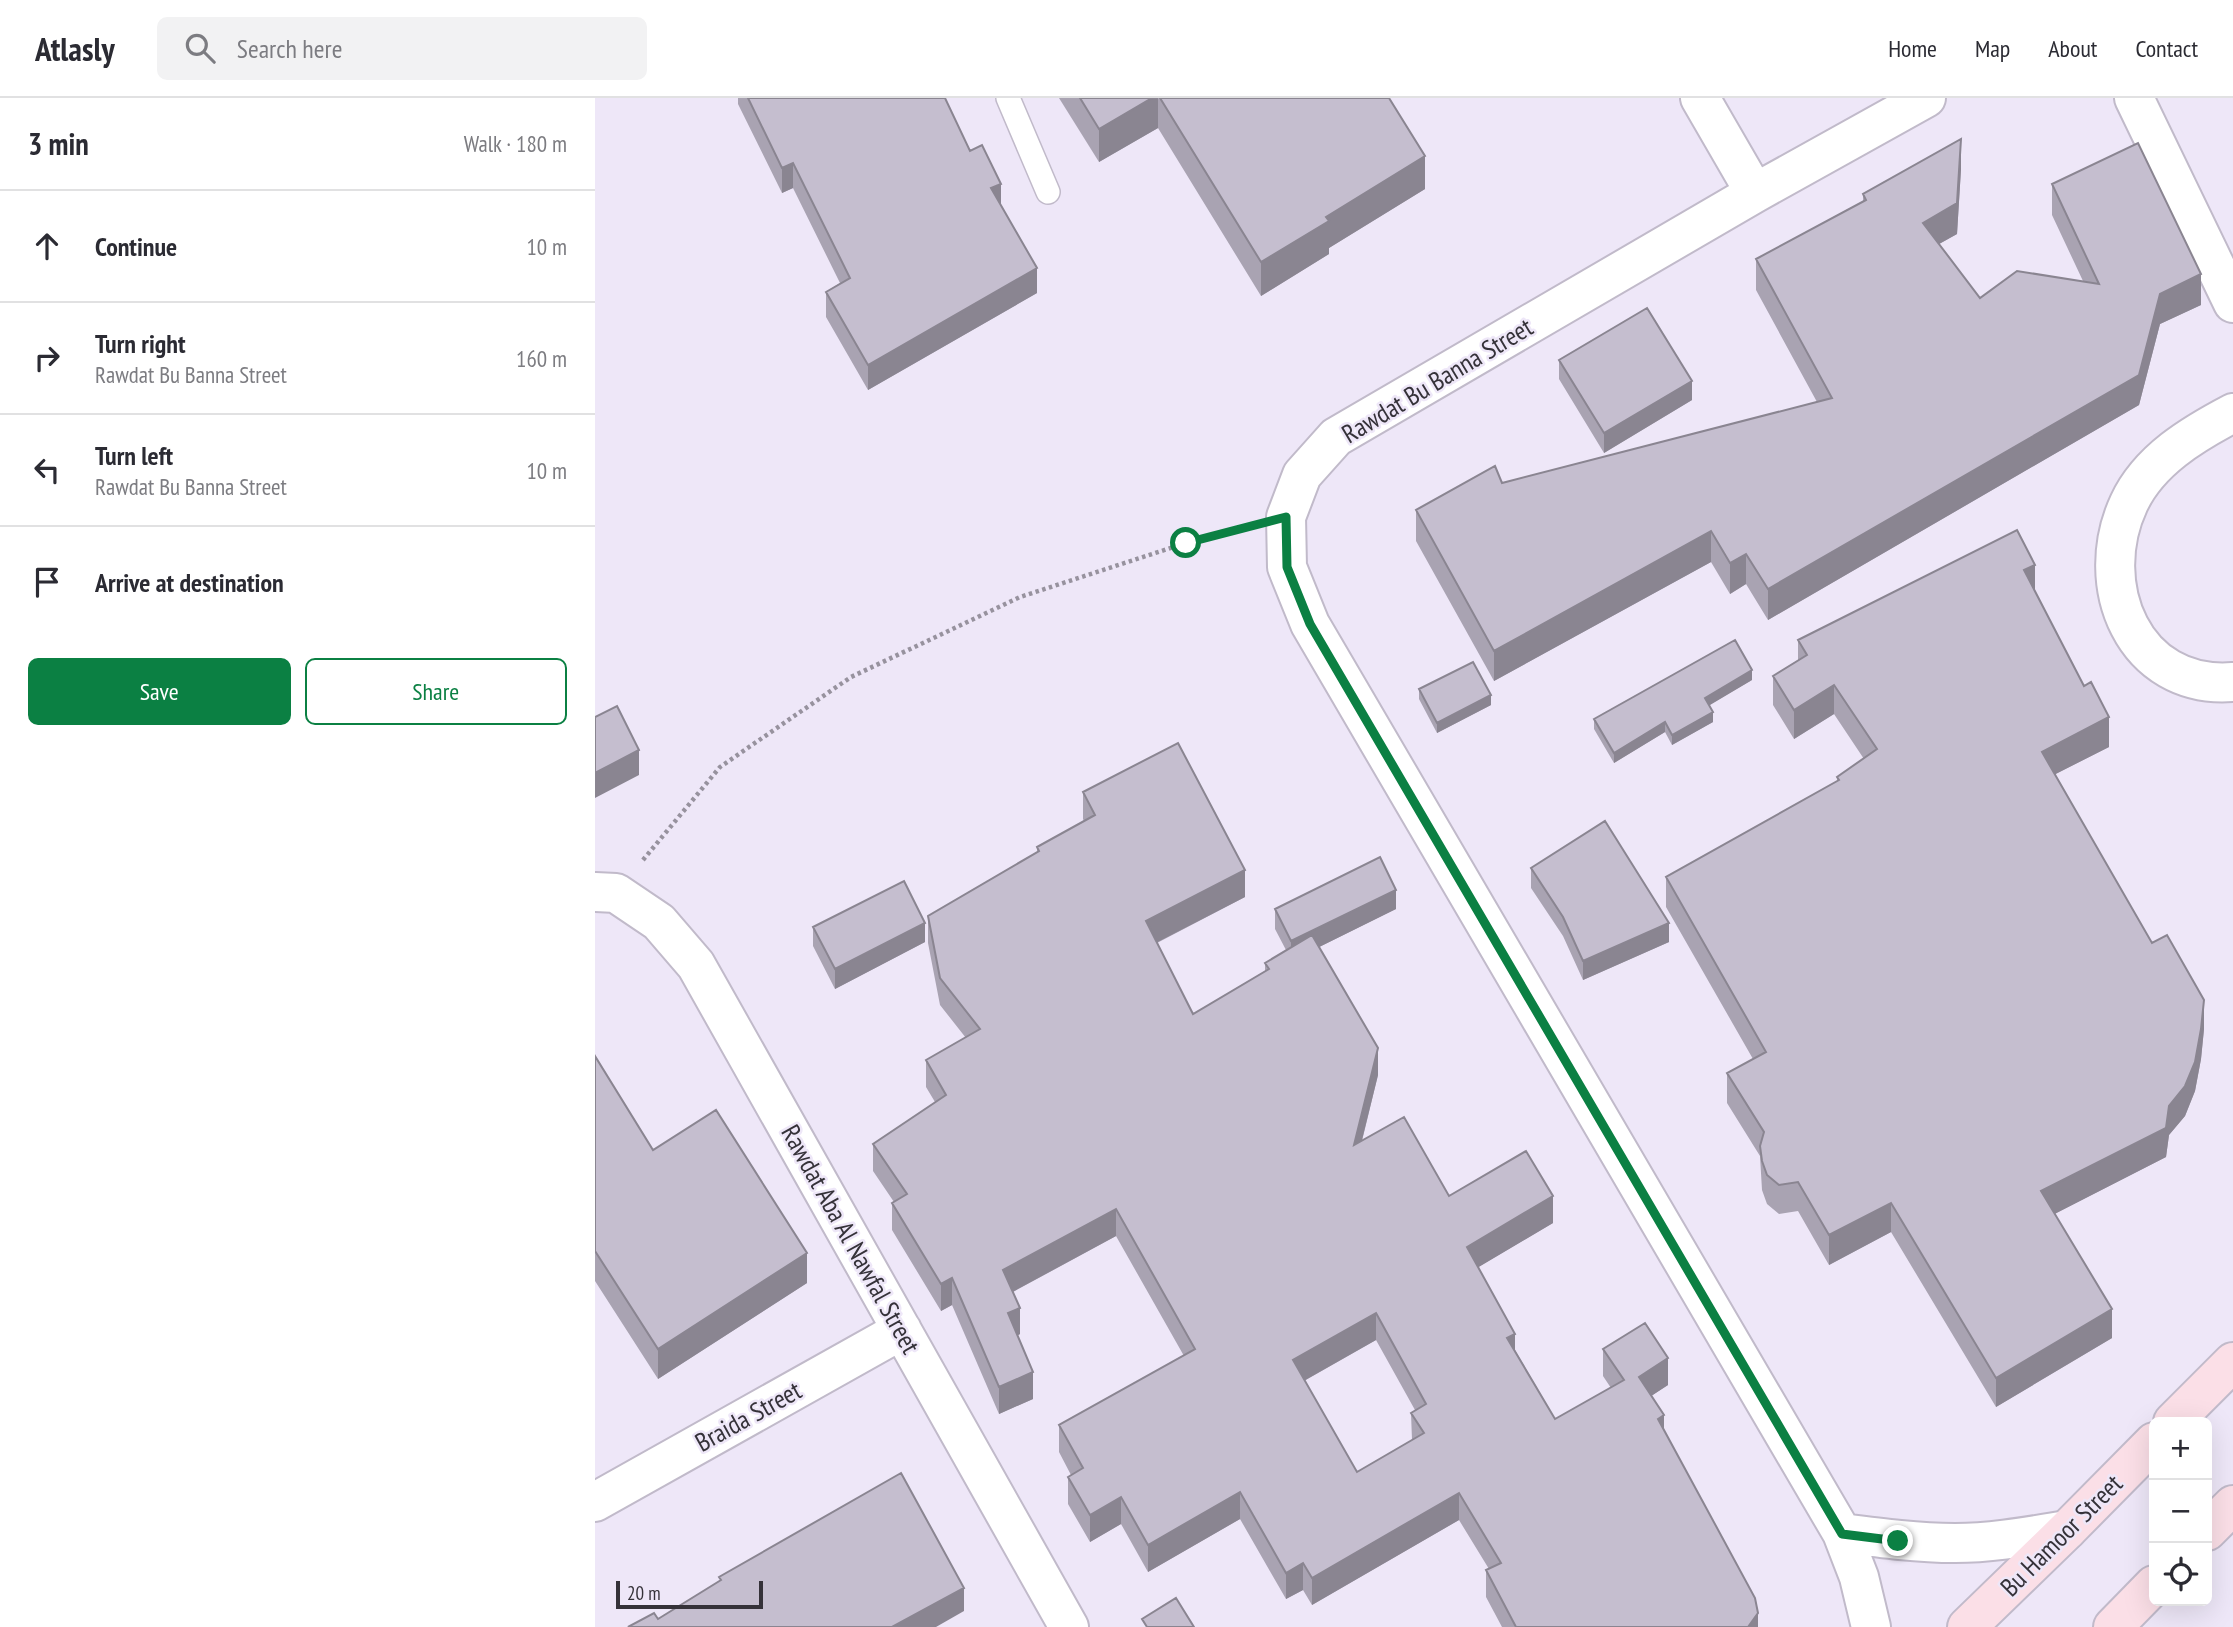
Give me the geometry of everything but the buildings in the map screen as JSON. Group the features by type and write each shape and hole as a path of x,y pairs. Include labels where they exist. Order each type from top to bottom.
{"street":[{"path":"1700,98 1755,193"},
{"name":"Rawdat Bu Banna Street","path":"1871,1627 1860,1577 1842,1534 1310,624 1287,567 1286,517 1302,475 1336,437 1755,193 1926,98"},
{"path":"2134,98 2233,303"},
{"path":"2233,413 2197,432 2161,461 2142,481 2129,503 2118,534 2115,574 2119,599 2129,625 2144,649 2164,667 2189,678 2220,683 2233,682"},
{"name":"Rawdat Aba Al Nawfal Street","path":"606,892 659,922 696,965 1069,1627"},
{"name":"Braida Street","path":"595,1502 902,1330"},
{"path":"2178,1417 2233,1362"},
{"name":"Bu Hamoor Street","path":"1967,1627 2149,1447"},
{"path":"2212,1526 2233,1505"},
{"path":"1842,1534 1898,1541 1955,1543 2012,1539 2067,1530"},
{"path":"2113,1627 2149,1590"}],"lane":[{"path":"1008,98 1048,192"}],"path":[{"path":"606,892 720,767 851,677 1020,597 1186,543 1286,517"}],"route":[{"path":"1186,543 1286,517 1287,567 1310,624 1842,1534 1898,1541"}]}
